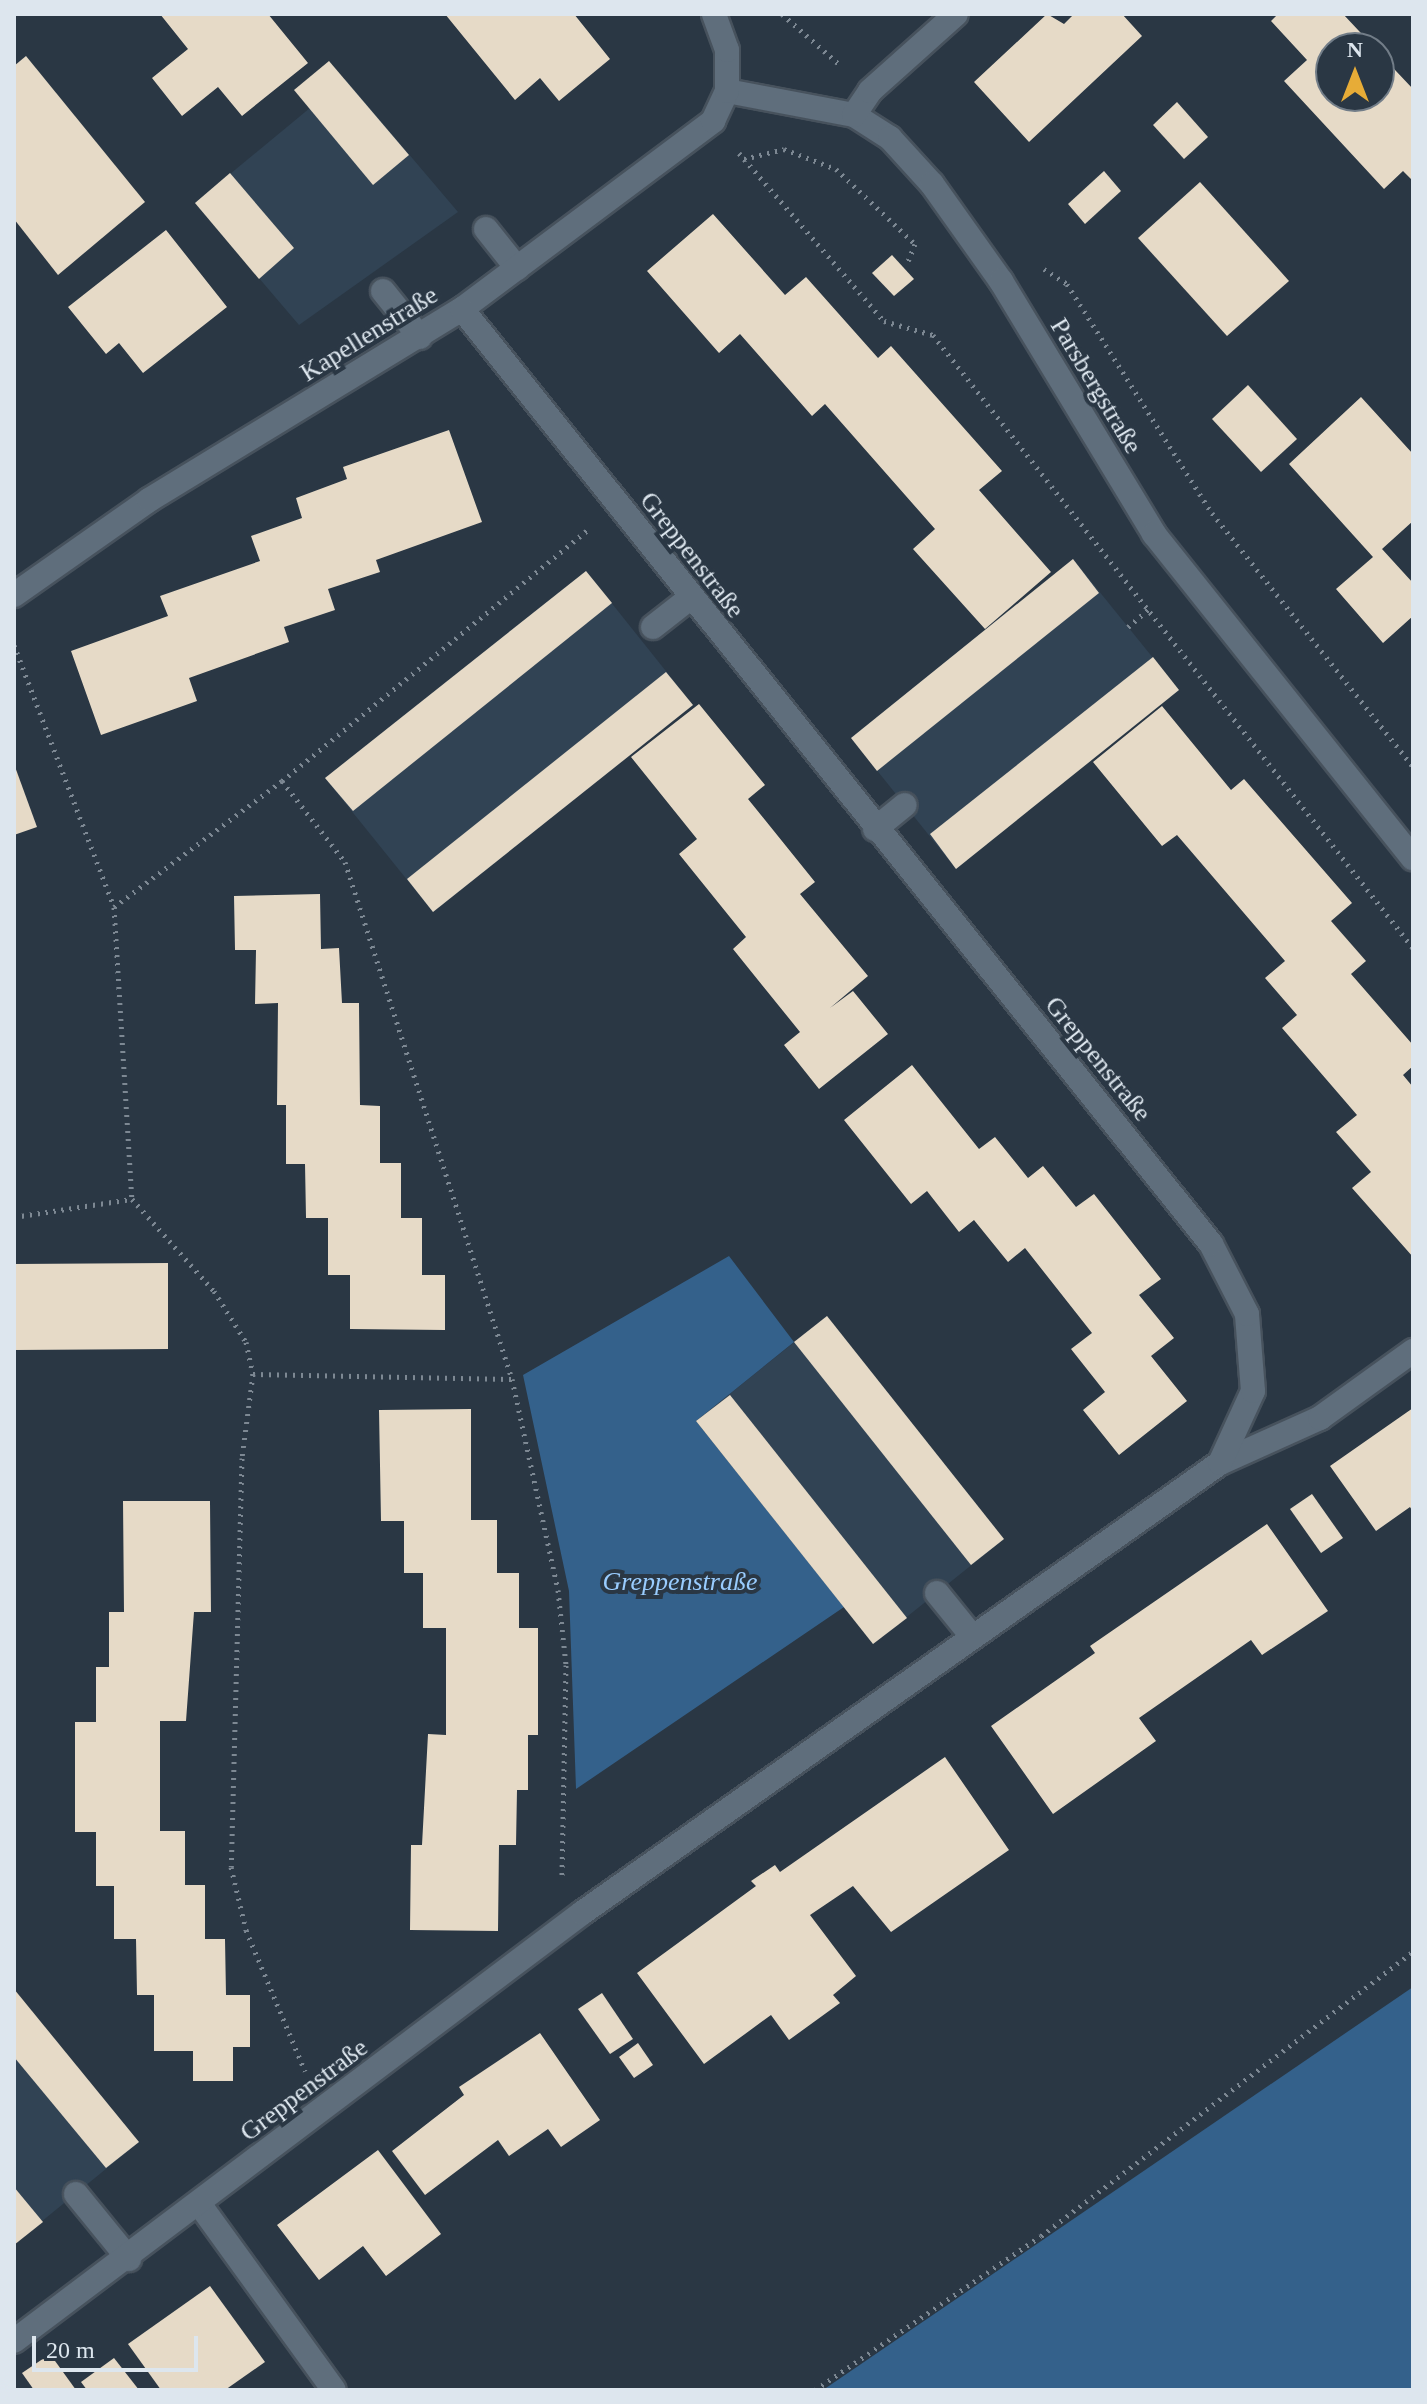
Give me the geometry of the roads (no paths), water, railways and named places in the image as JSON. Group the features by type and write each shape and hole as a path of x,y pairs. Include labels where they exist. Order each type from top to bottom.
{"street":[{"path":"714,14 727,50 727,91"},
{"path":"854,115 870,91 956,14"},
{"name":"Parsbergstraße","path":"727,91 854,115 890,138 932,184 1001,281 1154,534 1413,858"},
{"name":"Kapellenstraße","path":"14,595 149,500 462,309 713,121 727,91"},
{"path":"486,229 517,268"},
{"path":"383,291 420,337"},
{"name":"Greppenstraße","path":"14,2341 129,2259 582,1913 971,1635 1220,1463 1253,1391 1247,1314 1230,1276 462,309"},
{"path":"653,627 690,598"},
{"path":"875,829 905,805"},
{"path":"1220,1463 1320,1418 1413,1351"},
{"path":"937,1593 971,1635"},
{"path":"76,2194 129,2259"},
{"path":"200,2205 334,2390"}]}
